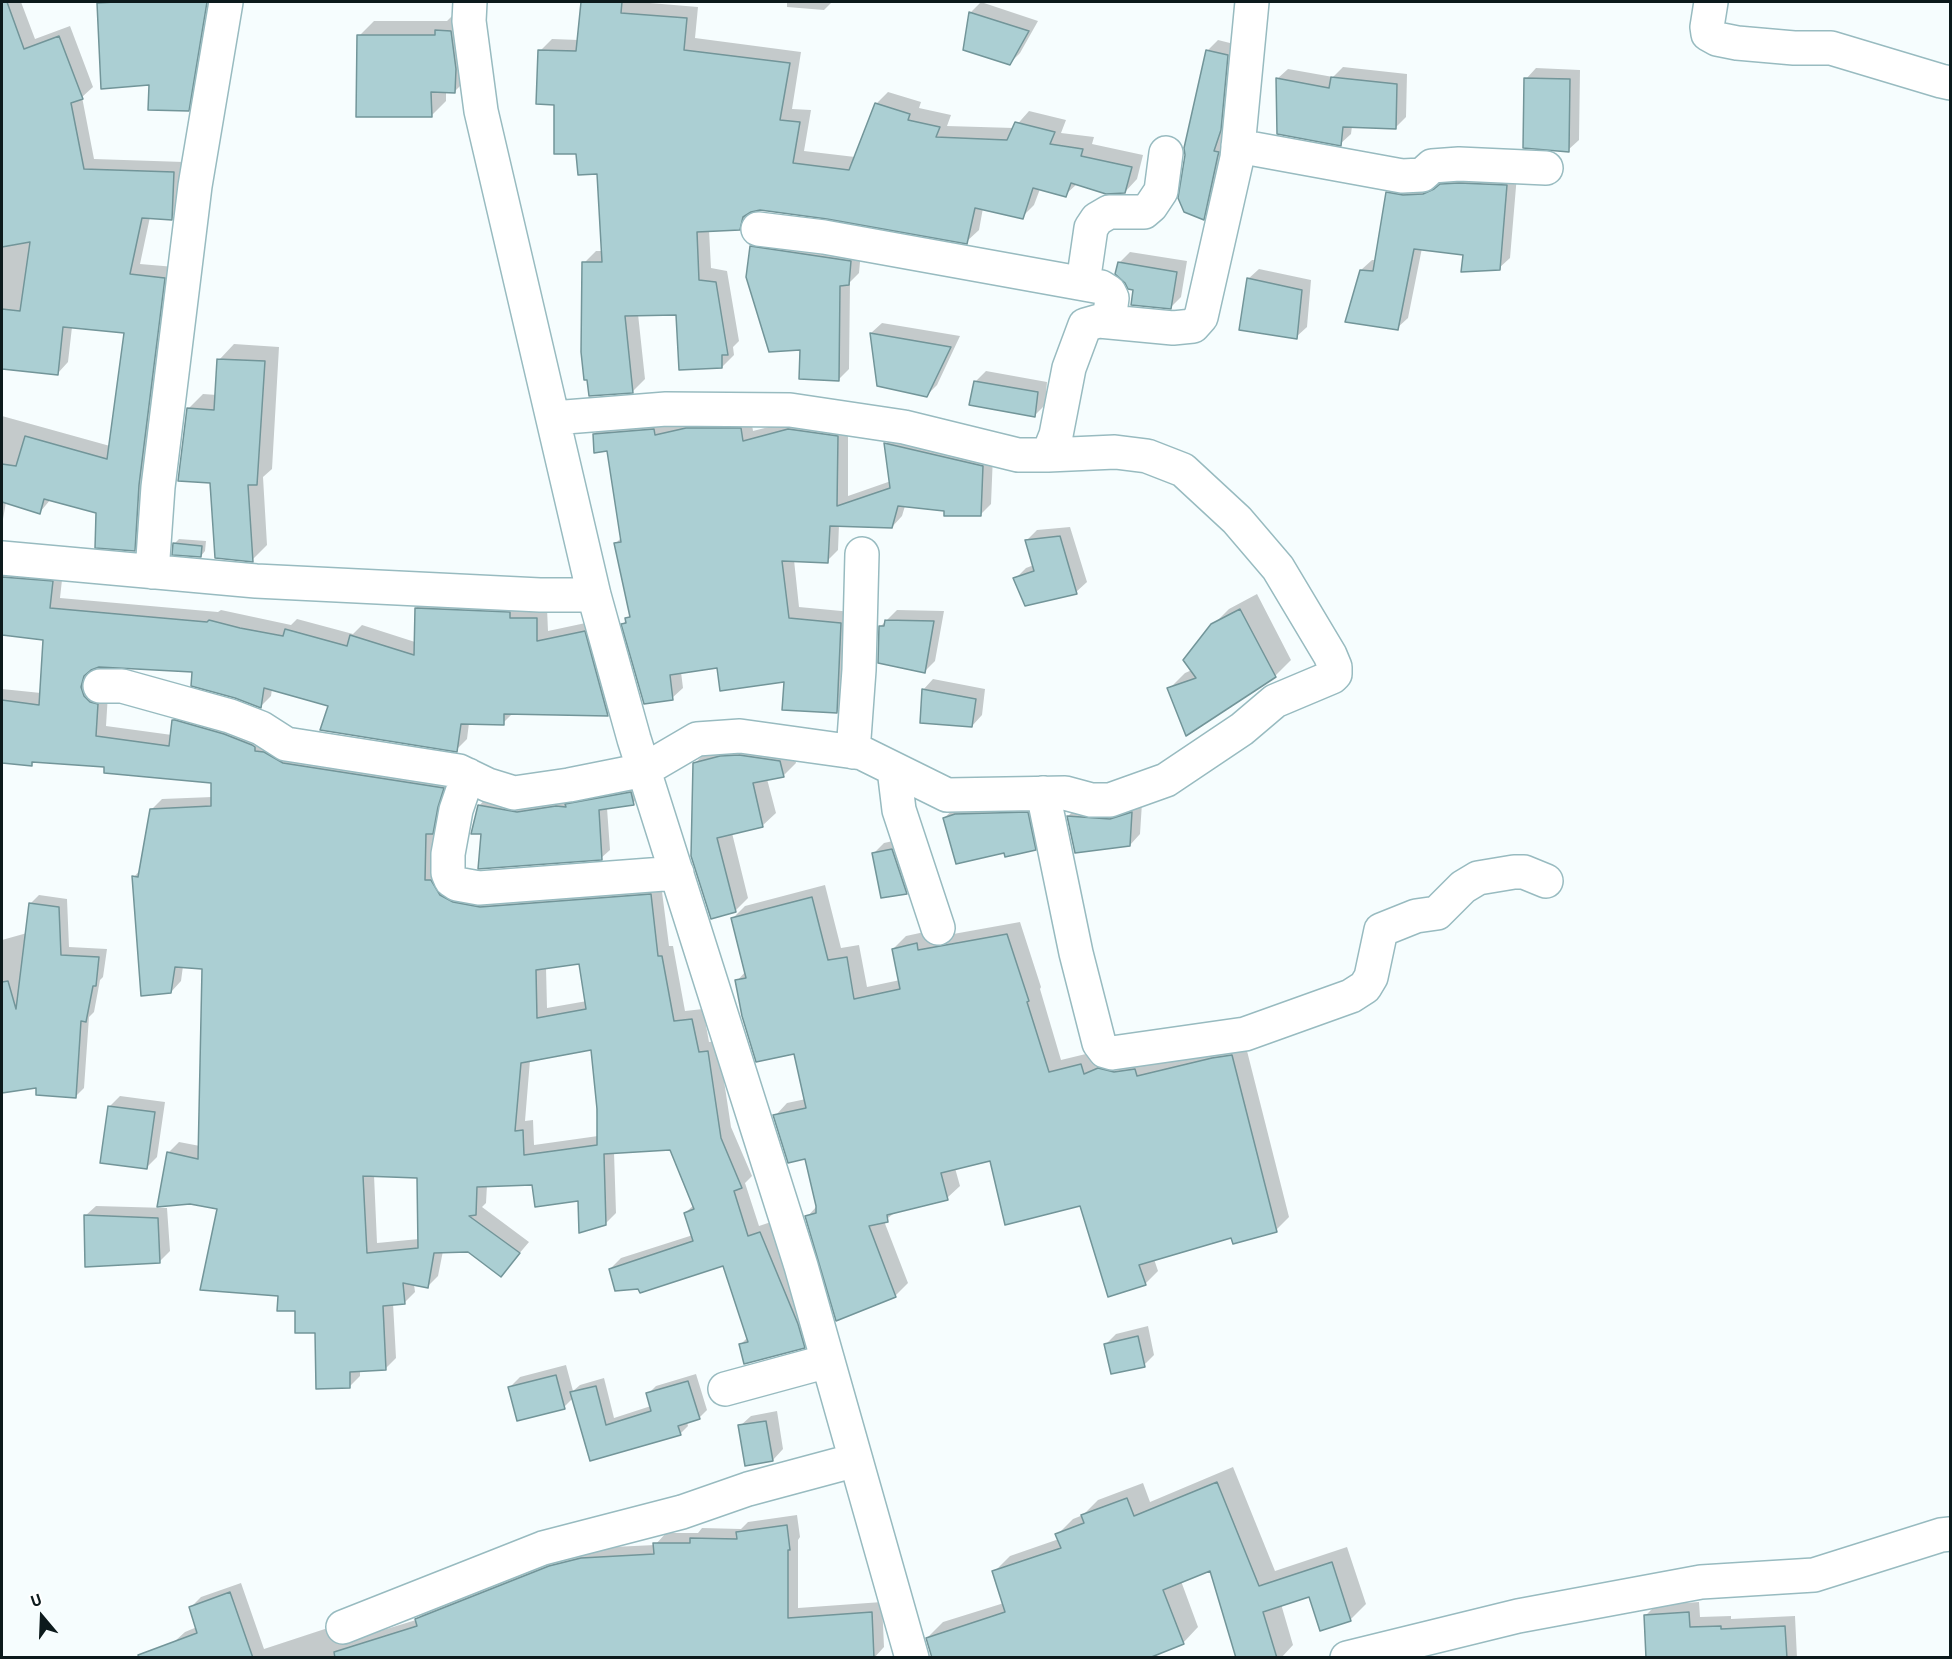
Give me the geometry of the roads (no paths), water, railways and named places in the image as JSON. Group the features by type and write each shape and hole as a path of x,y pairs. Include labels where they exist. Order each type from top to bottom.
{"street":[{"path":"152,572 158,487 193,197 226,2"},
{"path":"470,2 469,21 481,111 594,595 640,757 797,1255 912,1658"},
{"path":"1048,455 1056,435 1069,368 1085,326 1099,321 1173,328 1193,326 1201,317 1238,146 1252,2"},
{"path":"1711,2 1708,34 1717,39 1794,48 1832,48 1950,82"},
{"path":"1238,146 1401,176 1422,175 1432,165 1546,168"},
{"path":"1083,283 1091,228 1097,219 1109,212 1144,212 1151,206 1161,191 1166,153"},
{"path":"758,229 824,237 1101,287 1109,292 1112,298 1109,322"},
{"path":"553,418 666,409 789,410 904,427 1018,455 1115,452 1147,456 1183,470 1237,520 1278,568 1330,655 1335,674 1275,701 1242,729 1166,780 1110,800 1091,800 1065,793 947,795 862,753 854,733 859,670 862,554"},
{"path":"2,558 256,580 530,594 594,595"},
{"path":"100,686 122,686 230,716 261,728 286,744 436,766 459,771 488,785 514,793 569,785 640,757 697,739 854,733"},
{"path":"894,769 899,810 938,928"},
{"path":"468,775 456,810 448,854 448,873 451,880 457,884 478,888 676,873"},
{"path":"1043,794 1076,953 1093,1021 1101,1048 1112,1053 1245,1034 1351,996 1365,987 1371,977 1381,930 1416,916 1437,913 1462,887 1478,878 1524,872 1546,881"},
{"path":"725,1389 828,1361"},
{"path":"343,1627 543,1548 682,1512 748,1489 856,1460"},
{"path":"1347,1658 1518,1616 1701,1582 1814,1575 1950,1534"}]}
